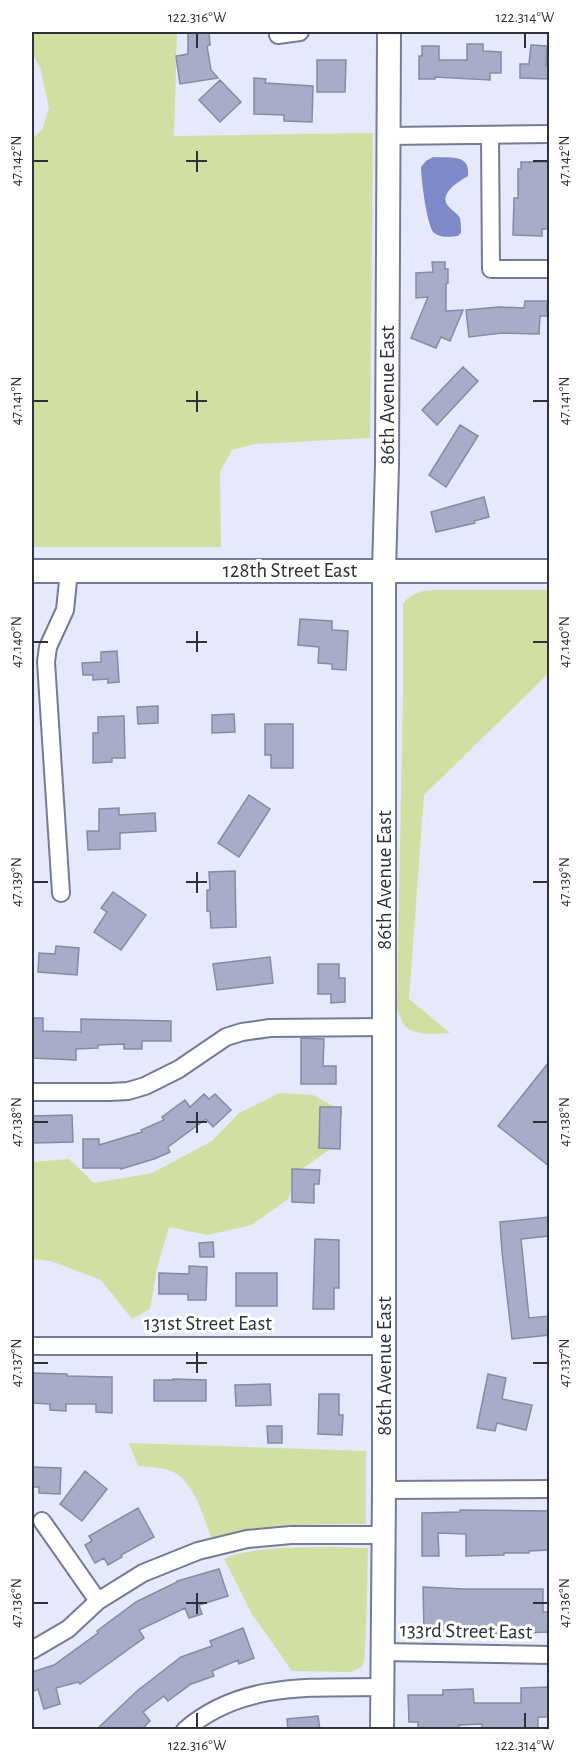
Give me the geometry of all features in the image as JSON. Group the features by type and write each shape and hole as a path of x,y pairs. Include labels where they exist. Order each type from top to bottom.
{"street":[{"path":"278,35 300,32"},
{"name":"86th Avenue East","path":"382,1730 384,570 387,465 389,32"},
{"path":"388,136 549,134"},
{"path":"490,135 491,269 549,269"},
{"name":"128th Street East","path":"32,571 549,571"},
{"path":"61,893 46,662 48,647 65,610 69,571"},
{"path":"32,1092 110,1092 145,1086 179,1069 226,1037 256,1029 384,1027"},
{"name":"131st Street East","path":"32,1346 384,1346"},
{"path":"384,1490 549,1489"},
{"path":"42,1521 99,1601"},
{"path":"32,1650 68,1629 99,1601 143,1573 198,1551 247,1539 291,1535 383,1535"},
{"name":"133rd Street East","path":"382,1652 549,1655"},
{"path":"185,1730 206,1713 243,1697 284,1689 382,1687"}],"green space":[{"path":"32,32 177,32 174,136 373,133 370,438 255,444 232,450 220,472 221,547 32,547 32,139 42,130 49,108 40,67 32,53"},
{"path":"430,590 549,590 550,672 424,795 409,999 450,1033 416,1032 406,1027 397,1009 403,604 412,595"},
{"path":"280,1093 313,1095 343,1111 333,1147 299,1171 288,1199 252,1225 207,1235 169,1227 157,1268 150,1309 132,1319 101,1280 51,1261 32,1259 32,1162 69,1159 94,1183 152,1173 212,1141 239,1113"},
{"path":"129,1443 366,1451 366,1524 269,1527 212,1540 202,1511 186,1482 171,1471 138,1466"},
{"path":"368,1548 364,1662 362,1667 351,1672 292,1671 252,1614 224,1559 263,1550"}],"water":[{"path":"433,157 458,158 466,163 468,169 468,176 450,189 446,198 446,203 460,218 461,233 458,236 436,235 431,229 423,191 421,167"}],"building":[{"path":"188,32 209,32 210,45 207,46 211,70 218,78 180,84 176,56 188,54"},
{"path":"467,44 483,44 483,51 501,52 501,73 490,73 490,80 435,77 435,79 419,79 419,56 422,56 422,46 439,46 439,60 467,60"},
{"path":"531,45 547,46 546,66 549,66 549,79 520,78 520,64 529,64"},
{"path":"317,60 346,60 345,92 317,92"},
{"path":"254,78 266,79 265,83 313,86 312,122 284,121 284,115 254,114"},
{"path":"220,80 241,102 220,122 199,100"},
{"path":"521,162 549,162 549,229 542,229 542,236 513,235 514,198 518,198 518,169 521,169"},
{"path":"432,262 445,262 445,269 448,269 446,311 463,310 450,341 441,337 436,348 411,338 428,297 416,298 416,273 433,272"},
{"path":"525,301 547,301 547,316 540,316 539,334 502,333 469,337 466,310 499,307 524,308"},
{"path":"463,367 478,381 437,425 422,410"},
{"path":"460,425 478,436 446,487 429,475"},
{"path":"484,497 489,517 474,521 475,523 436,532 431,512"},
{"path":"300,619 332,621 332,630 348,631 346,670 332,669 332,664 318,663 319,647 298,645"},
{"path":"117,651 119,682 108,683 108,679 93,680 93,675 83,675 82,663 101,662 101,652"},
{"path":"158,706 158,723 138,724 137,707"},
{"path":"234,714 235,732 212,733 212,715"},
{"path":"124,716 125,758 112,758 112,762 93,763 93,733 98,733 98,717"},
{"path":"265,724 293,724 293,768 271,768 271,755 265,755"},
{"path":"249,795 270,809 239,857 218,843"},
{"path":"119,808 119,815 155,813 156,831 120,833 120,849 88,850 87,831 99,831 99,809"},
{"path":"235,871 236,927 211,928 210,911 207,911 207,890 210,890 209,872"},
{"path":"113,892 146,915 121,950 94,932 107,912 101,908"},
{"path":"56,946 79,948 77,975 38,972 39,953 55,954"},
{"path":"270,957 273,983 217,990 213,964"},
{"path":"318,964 339,964 339,978 345,978 345,1002 331,1003 331,994 318,994"},
{"path":"32,1018 43,1018 43,1031 81,1032 81,1019 171,1021 171,1041 142,1041 142,1049 124,1049 124,1044 76,1049 76,1060 32,1058"},
{"path":"301,1038 324,1039 323,1066 336,1066 336,1084 301,1084"},
{"path":"549,1062 549,1166 498,1126"},
{"path":"204,1094 209,1099 215,1094 231,1110 213,1127 206,1119 168,1147 170,1152 154,1159 121,1169 83,1168 83,1139 99,1139 99,1145 142,1132 141,1130 164,1120 162,1117 185,1100 190,1107"},
{"path":"320,1107 341,1107 340,1149 319,1148"},
{"path":"72,1115 73,1142 32,1143 32,1116"},
{"path":"292,1169 320,1170 319,1184 314,1184 314,1203 292,1202"},
{"path":"549,1217 549,1236 521,1239 529,1318 549,1316 549,1335 512,1339 500,1222"},
{"path":"315,1239 339,1240 339,1288 334,1288 334,1309 313,1309"},
{"path":"213,1242 214,1257 200,1257 199,1243"},
{"path":"189,1266 207,1267 206,1300 188,1300 188,1294 159,1294 159,1273 189,1274"},
{"path":"236,1273 277,1273 277,1306 236,1306"},
{"path":"32,1373 112,1377 112,1413 96,1412 96,1404 66,1404 66,1411 50,1410 50,1404 32,1403"},
{"path":"488,1374 506,1378 502,1399 532,1405 526,1430 497,1423 495,1431 477,1428"},
{"path":"154,1380 206,1380 206,1401 154,1401"},
{"path":"270,1384 271,1405 236,1406 235,1385"},
{"path":"319,1394 339,1394 339,1415 343,1415 342,1435 318,1434"},
{"path":"267,1426 282,1426 282,1443 268,1443"},
{"path":"32,1467 61,1468 60,1494 39,1493 39,1487 32,1487"},
{"path":"85,1471 107,1489 82,1521 60,1504"},
{"path":"138,1508 154,1537 108,1565 104,1558 95,1563 85,1545 92,1541 89,1536"},
{"path":"460,1510 549,1511 549,1550 466,1556 466,1534 438,1533 439,1556 422,1556 422,1513 460,1512"},
{"path":"219,1569 228,1596 199,1605 202,1614 189,1618 185,1608 139,1630 144,1638 80,1684 78,1682 56,1688 60,1704 44,1709 38,1689 32,1692 32,1672 54,1665 136,1602 177,1581"},
{"path":"423,1587 543,1589 543,1612 548,1612 548,1632 449,1634 449,1630 424,1630"},
{"path":"243,1628 254,1658 239,1664 238,1660 212,1671 214,1676 191,1684 168,1701 164,1696 143,1712 150,1721 141,1730 96,1730 137,1691 181,1657 212,1646 210,1641"},
{"path":"549,1687 549,1717 538,1717 538,1729 482,1730 482,1724 459,1725 459,1730 418,1730 418,1722 409,1722 408,1695 443,1695 443,1690 473,1689 474,1703 521,1703 521,1688"},
{"path":"318,1716 320,1730 288,1730 287,1719"}]}
